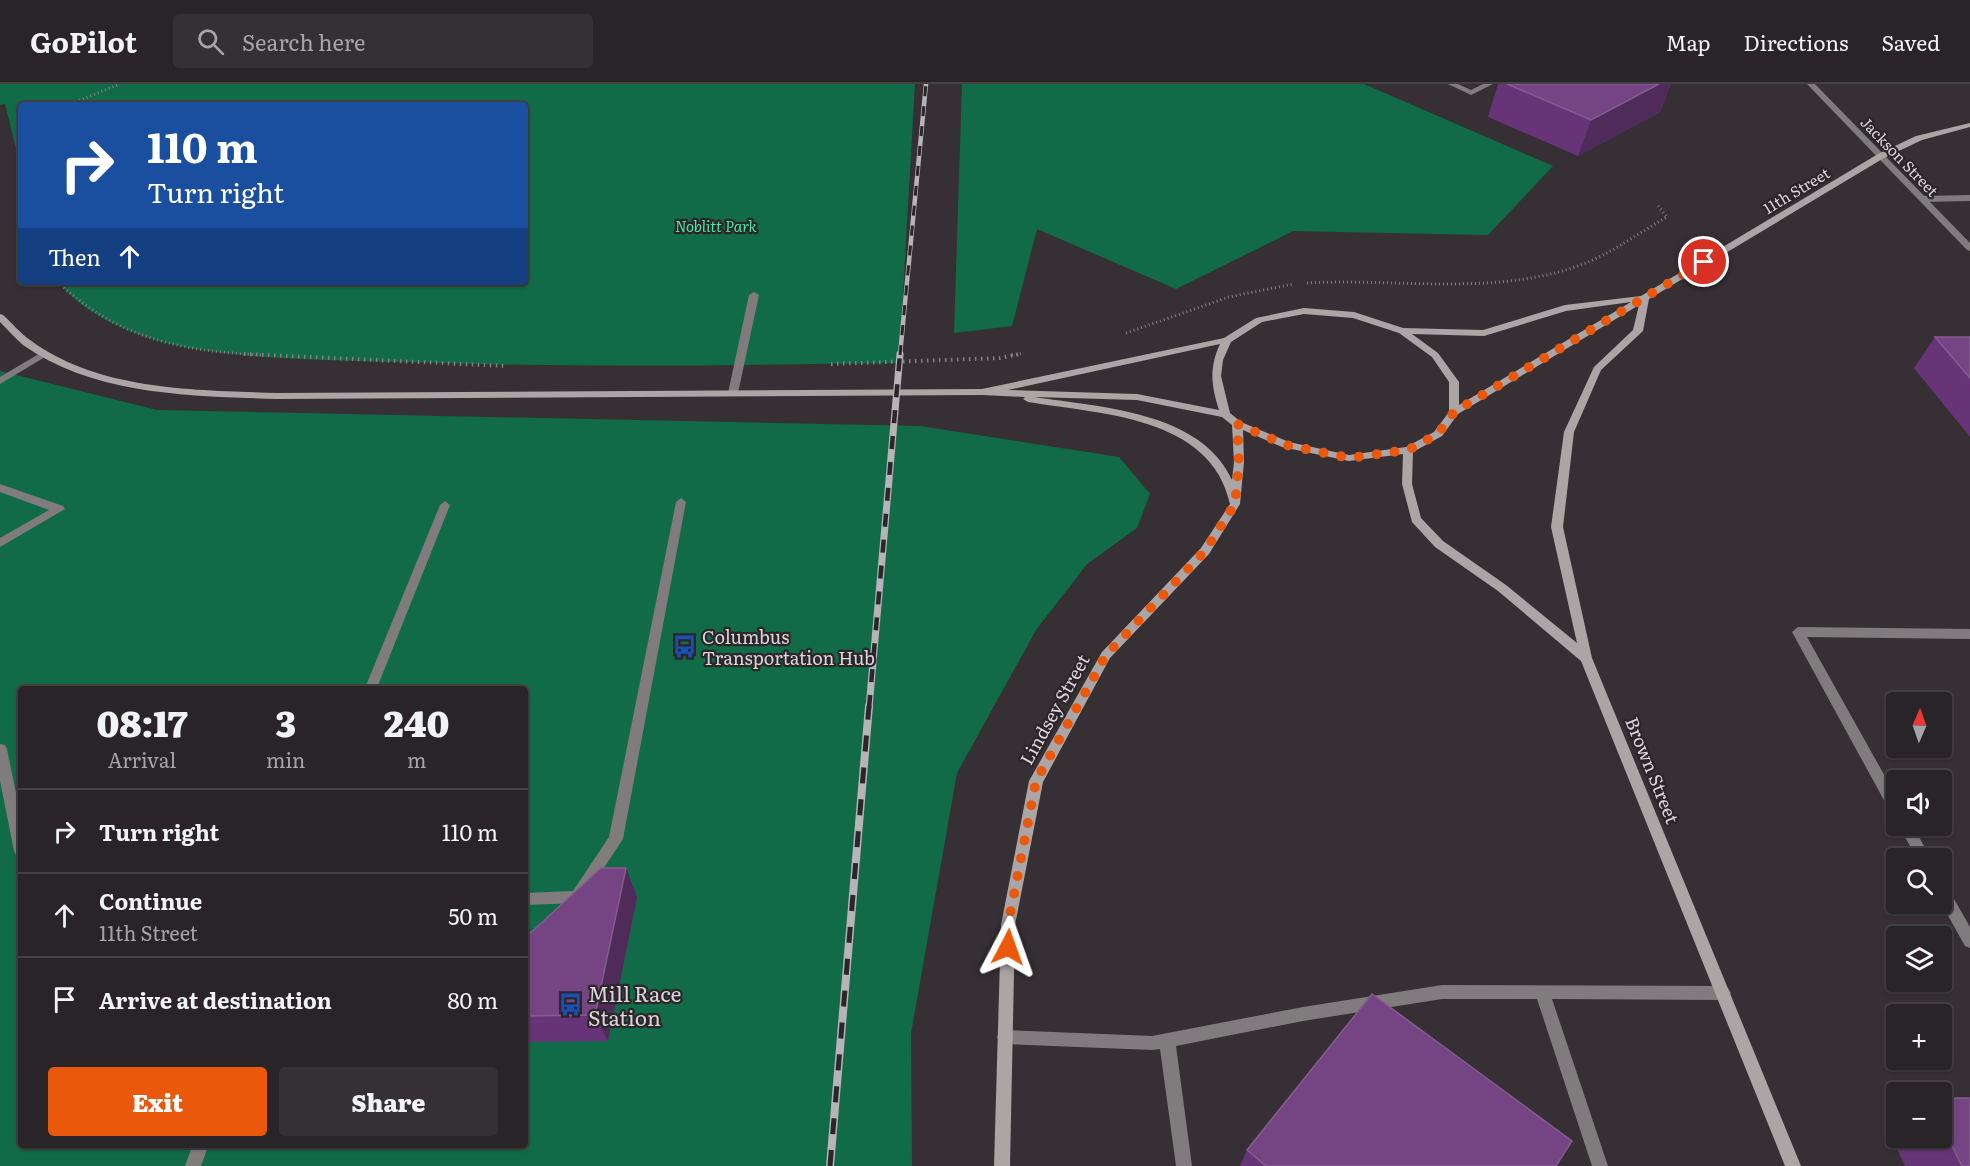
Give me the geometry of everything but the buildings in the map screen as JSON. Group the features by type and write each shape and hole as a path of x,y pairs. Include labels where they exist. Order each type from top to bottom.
{"main road":[{"name":"11th Street","path":"1454,412 1881,156 1919,138 1970,125"},
{"name":"11th Street","path":"1402,332 1484,333 1565,308 1645,297"},
{"path":"1586,658 1557,527 1569,432 1598,369 1638,330 1645,297"},
{"path":"0,317 42,355 118,381 166,390 218,394 289,396 982,392 1137,397 1225,414 1237,424 1286,445 1349,458 1408,450 1438,434 1454,412 1454,382 1435,355 1402,332 1354,315 1304,311 1259,320 1227,340 982,392"},
{"path":"1225,414 1218,390 1215,364 1227,340"},
{"path":"982,392 1136,418 1185,435 1210,454 1225,475 1235,504"},
{"name":"Lindsey Street","path":"1002,1166 1008,925 1036,781 1106,655 1205,551 1235,504 1239,462 1237,424"},
{"name":"Brown Street","path":"1408,450 1407,484 1416,519 1439,544 1502,588 1586,658 1793,1166"}],"street":[{"path":"1452,84 1471,93 1489,84"},
{"name":"Jackson Street","path":"1811,84 1923,199 1966,238 1970,248"},
{"path":"1923,199 1970,198"},
{"path":"733,393 754,295"},
{"path":"0,381 42,355"},
{"path":"0,488 59,509 0,543"},
{"path":"528,899 577,897 616,839 681,502"},
{"path":"372,686 445,505"},
{"path":"1886,790 1798,632 1970,634"},
{"path":"0,749 18,836"},
{"path":"1952,909 1970,941"},
{"path":"1005,1037 1152,1043 1303,1014 1442,992 1723,993"},
{"path":"1542,993 1600,1166"},
{"path":"1167,1040 1184,1166"},
{"path":"193,1166 200,1148"}],"path":[{"path":"75,102 120,84"},
{"path":"1305,283 1376,281 1420,284 1526,280 1577,266 1667,217 1658,206"},
{"path":"1124,333 1208,302 1271,286 1294,284"},
{"path":"60,285 70,297 119,327 188,347 255,355 512,366"},
{"path":"831,364 1000,358 1034,352"}],"green space":[{"name":"Noblitt Park","path":"0,84 915,84 899,363 593,365 327,360 216,352 153,339 101,317 85,307 61,285 528,285 528,102 18,102 18,156 5,104 0,105"},
{"path":"962,84 1364,84 1553,166 1488,235 1293,231 1176,289 1037,229 1012,326 954,333"},
{"path":"0,371 157,410 920,426 1119,457 1150,494 1137,528 1087,564 1036,630 957,773 911,1033 912,1166 0,1166"}],"railway":[{"path":"900,355 926,84"},
{"path":"869,708 900,354"},
{"path":"830,1166 869,706"}],"place":[{"name":"Columbus Transportation Hub","path":"684,646"},
{"name":"Mill Race Station","path":"570,1004"}],"route":[{"path":"1008,947 1008,925 1036,781 1106,655 1205,551 1235,504 1239,462 1237,424 1286,445 1349,458 1408,450 1438,434 1454,412 1704,262"}]}
